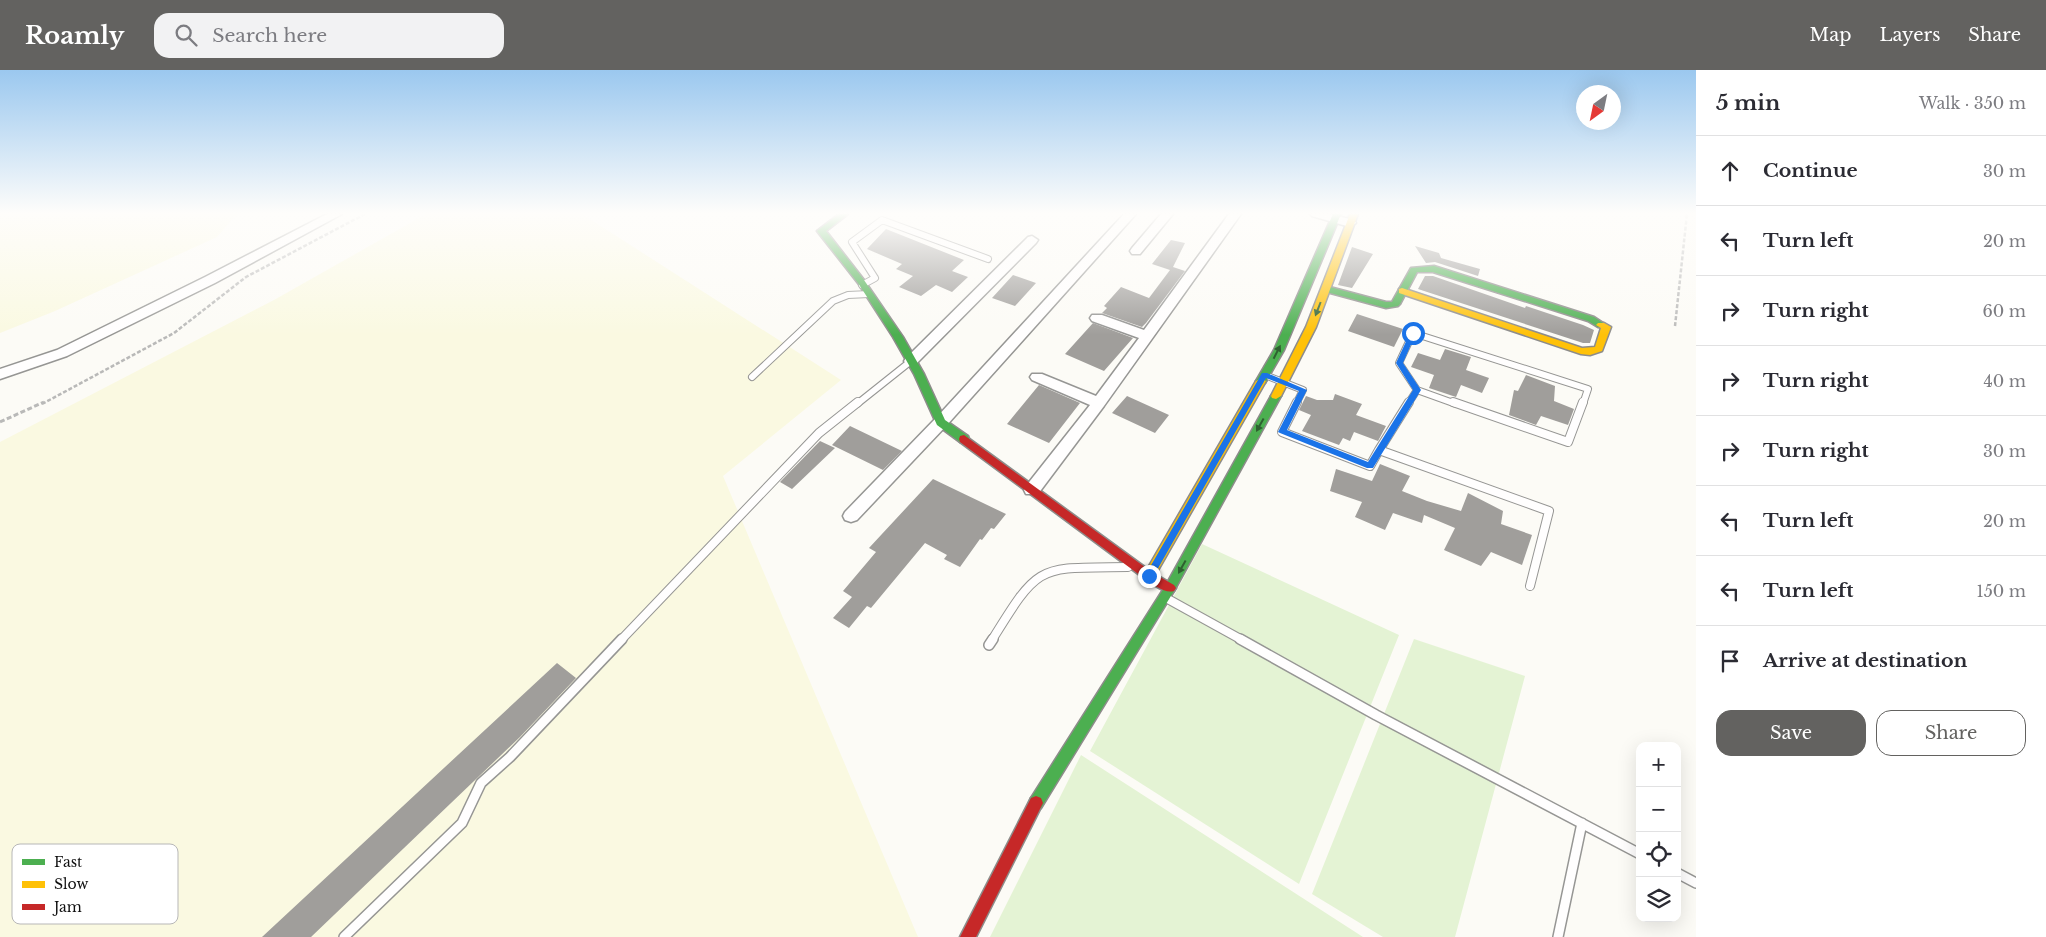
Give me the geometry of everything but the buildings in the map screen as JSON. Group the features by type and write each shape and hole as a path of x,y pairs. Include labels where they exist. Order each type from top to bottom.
{"street":[{"path":"0,374 70,349 256,254"},
{"path":"839,254 869,294 911,360 919,374 932,408 941,422 1168,592"},
{"path":"911,360 1017,254"},
{"path":"851,516 941,422 1093,254"},
{"path":"1032,490 1099,403 1206,254"},
{"path":"1149,576 1265,375 1282,342 1320,254"},
{"path":"968,937 1044,788 1168,592 1284,382 1311,327 1339,254"},
{"path":"1326,289 1386,305 1395,304 1402,291 1414,270 1434,269 1591,319 1606,327 1599,349 1590,352 1581,351 1402,291"},
{"path":"1097,318 1147,336"},
{"path":"1037,377 1099,403"}],"lane":[{"path":"860,254 875,278 862,285"},
{"path":"976,254 988,259"},
{"path":"752,377 833,301 848,295 869,294"},
{"path":"1413,333 1588,389 1568,442 1417,390 1399,363 1413,333"},
{"path":"344,937 462,823 481,783 510,757 819,433 911,360"},
{"path":"1265,375 1303,390 1282,432 1370,466 1417,390"},
{"path":"1379,450 1550,511 1530,586"},
{"path":"988,645 1025,591 1043,573 1068,568 1138,568"},
{"path":"1168,592 1376,715 1636,852"},
{"path":"1558,937 1582,823"},
{"path":"1681,875 1696,883"}],"path":[{"path":"0,422 28,411 174,333 246,277 289,254"},
{"path":"1675,326 1683,254"}],"green space":[{"path":"0,254 179,254 55,311 0,333"},
{"path":"354,254 645,254 841,380 723,476 918,937 0,937 0,442 274,300"},
{"path":"1202,544 1399,635 1299,884 1090,751"},
{"path":"1414,639 1525,676 1455,937 1383,937 1312,894"},
{"path":"1081,755 1363,937 990,937"}],"traffic: fast":[{"path":"839,254 861,282 898,337 919,374 941,422 964,439"},
{"path":"1261,381 1279,350 1320,254"},
{"path":"1326,289 1386,305 1395,304 1414,270 1434,269 1591,319 1601,325"},
{"path":"1036,803 1170,588 1276,396"}],"traffic: slow":[{"path":"1276,396 1311,327 1339,254"},
{"path":"1402,291 1581,351 1590,352 1599,349 1606,327 1601,325"},
{"path":"1149,576 1261,381"}],"traffic: jam":[{"path":"964,439 1149,576 1170,588"},
{"path":"968,937 1036,803"}],"route":[{"path":"1149,576 1265,375 1303,390 1282,432 1370,466 1417,390 1399,363 1413,333"}]}
